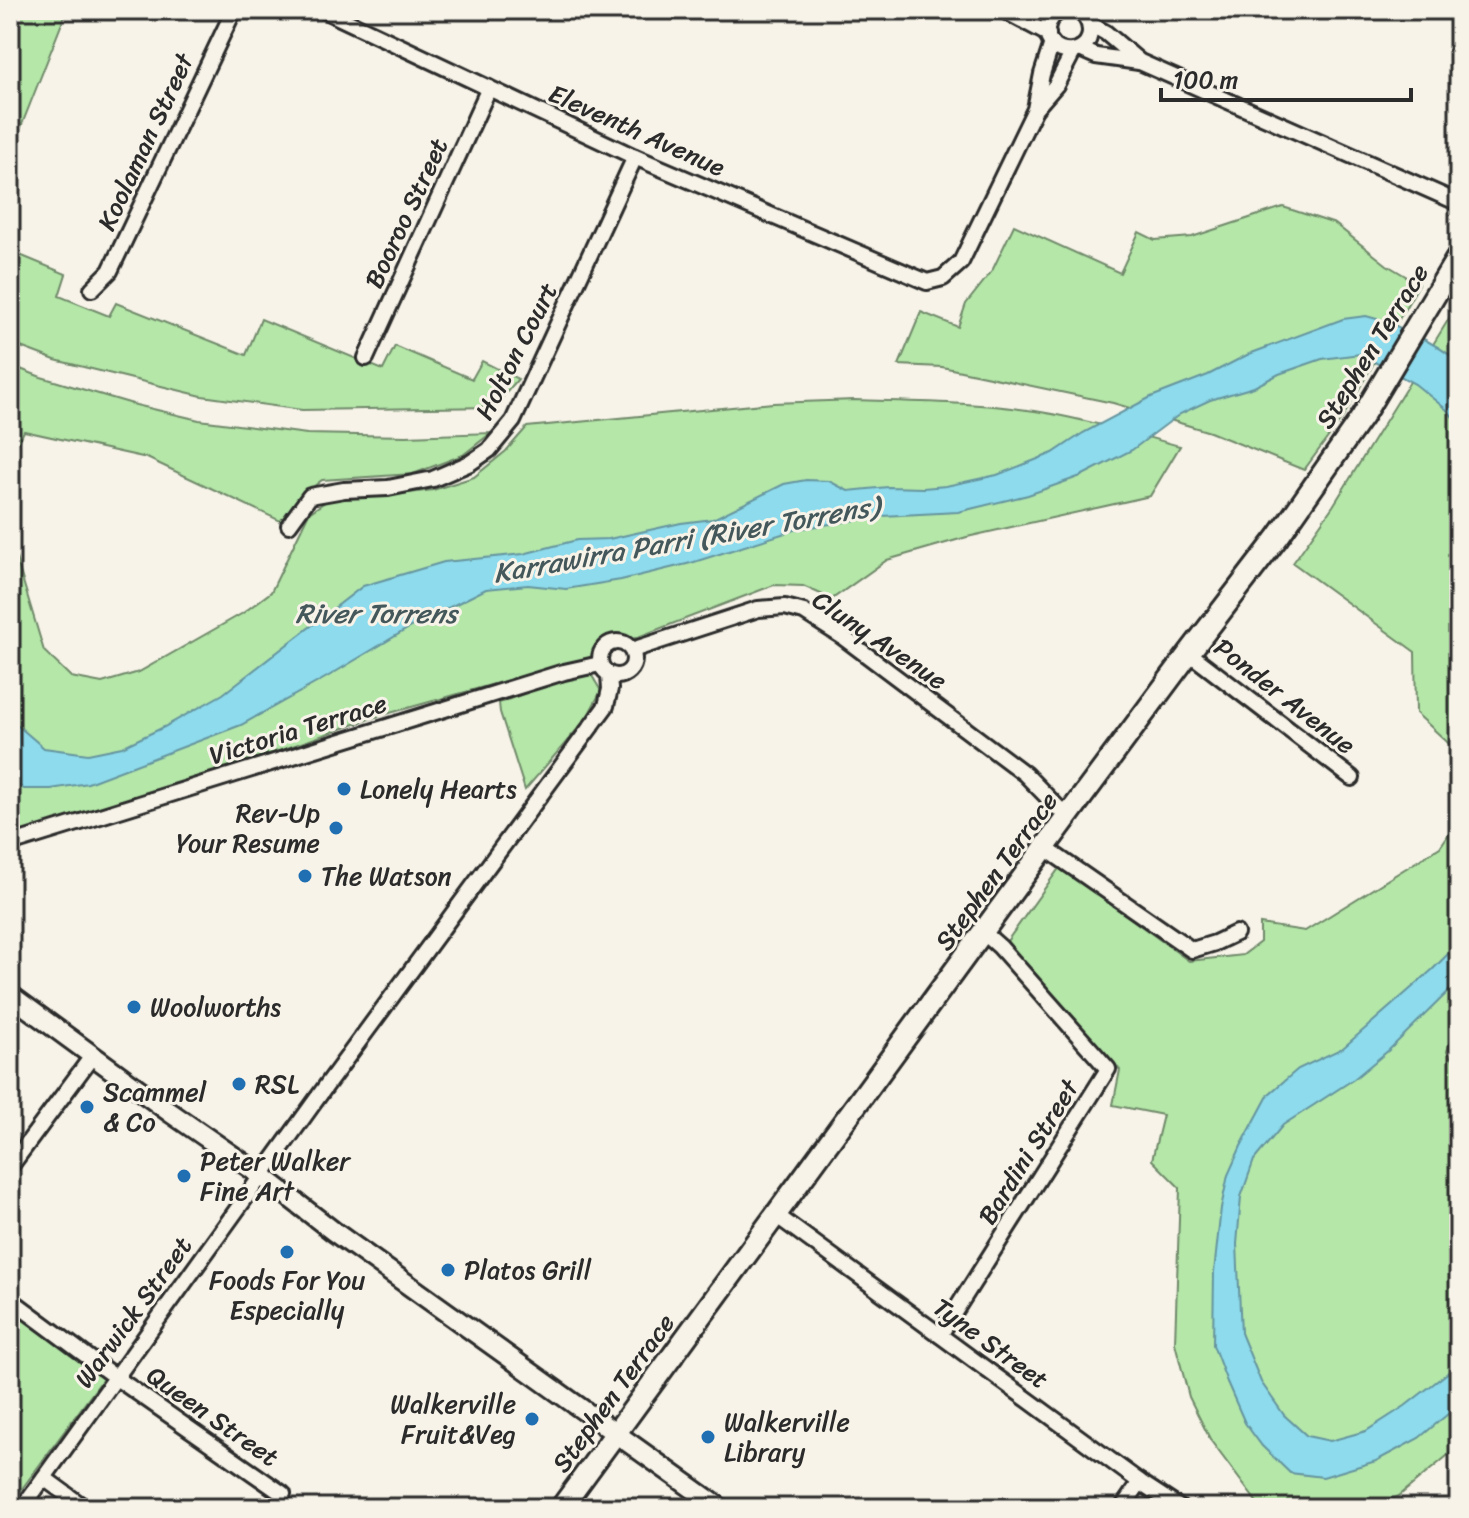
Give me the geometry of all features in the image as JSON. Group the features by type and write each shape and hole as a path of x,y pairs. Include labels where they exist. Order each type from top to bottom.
{"main road":[{"name":"Stephen Terrace","path":"561,1508 1067,817 1278,537 1362,417 1459,255"}],"street":[{"name":"Koolaman Street","path":"92,289 110,271 234,10"},
{"name":"Eleventh Avenue","path":"323,10 635,157 927,282 949,274 961,262 1035,109"},
{"path":"1003,10 1050,39 1061,51 1076,50 1140,62 1459,203"},
{"path":"1035,109 1050,39 1049,21 1058,10"},
{"path":"1077,10 1140,62"},
{"path":"1035,109 1056,85 1076,50 1088,41 1090,19"},
{"name":"Booroo Street","path":"366,358 489,88"},
{"name":"Holton Court","path":"289,525 310,496 344,490 388,488 433,479 470,463 489,450 513,421 635,157"},
{"name":"Cluny Avenue","path":"632,650 758,609 785,607 804,612 840,635 1025,774 1067,817"},
{"path":"610,643 622,643 632,650 633,664 628,672 620,676 605,669 601,651 610,643"},
{"name":"Ponder Avenue","path":"1189,653 1352,778"},
{"name":"Victoria Terrace","path":"10,844 564,672 605,669"},
{"name":"Warwick Street","path":"22,1508 326,1086 606,706 610,689 605,669"},
{"path":"1045,848 1192,950 1236,933"},
{"name":"Bardini Street","path":"940,1335 1108,1069 1000,947 983,932"},
{"path":"10,995 720,1508"},
{"path":"10,1167 93,1055"},
{"name":"Tyne Street","path":"776,1215 1140,1482 1180,1508"},
{"name":"Queen Street","path":"10,1299 115,1377 283,1494"},
{"path":"44,1478 85,1508"},
{"path":"1122,1508 1140,1482"}],"green space":[{"path":"10,10 67,10 10,155"},
{"path":"1283,207 1335,224 1387,265 1419,284 1343,417 1304,470 1210,432 1113,403 942,367 899,365 921,312 958,327 966,304 992,271 1014,225 1120,273 1139,232 1155,240 1192,237"},
{"path":"10,251 66,274 59,296 109,316 116,303 246,355 261,319 383,370 395,346 472,379 482,361 518,379 494,407 302,410 202,396 55,360 10,343"},
{"path":"1458,304 1459,753 1416,713 1415,652 1293,563 1333,506"},
{"path":"10,365 136,405 199,420 307,434 406,436 491,433 463,455 413,474 322,480 300,497 289,525 147,458 24,431 10,461"},
{"path":"855,400 968,404 1035,411 1180,446 1150,496 967,537 887,560 832,599 803,586 774,585 630,640 607,640 591,657 372,718 270,754 10,835 10,538 44,651 71,677 102,683 139,672 243,613 271,592 309,513 325,502 337,498 433,490 474,477 506,451 527,427 773,403"},
{"path":"579,673 591,674 601,691 586,719 525,790 499,703"},
{"path":"1459,819 1459,1025 1447,1051 1459,1069 1459,1446 1399,1496 1373,1508 1261,1508 1211,1441 1189,1397 1175,1343 1180,1188 1152,1160 1163,1115 1113,1105 1120,1070 1005,944 1060,867 1189,961 1243,955 1260,942 1260,924 1305,931 1440,847"},
{"path":"10,1304 105,1376 10,1505"}],"water":[{"name":"River Torrens","path":"1366,316 1415,334 1459,362 1459,424 1415,384 1360,354 1322,359 1279,374 1254,387 1210,400 1180,414 1132,450 1081,476 1028,495 958,512 882,516 798,529 691,563 621,580 566,589 528,585 486,589 414,625 241,725 88,783 51,789 24,789 10,780 10,717 44,748 88,754 122,747 223,694 363,586 444,562 523,554 577,540 609,539 713,519 784,484 806,480 829,481 848,491 946,486 997,475 1053,453 1083,433 1151,397 1208,375 1249,354 1343,319"},
{"path":"1459,943 1459,981 1389,1050 1354,1079 1283,1125 1254,1160 1241,1197 1237,1244 1241,1333 1261,1382 1284,1415 1307,1436 1330,1441 1366,1431 1405,1406 1459,1364 1459,1405 1419,1438 1376,1461 1323,1477 1290,1473 1262,1446 1245,1423 1213,1345 1214,1272 1228,1175 1269,1094 1298,1069 1343,1048"}],"place":[{"name":"Lonely Hearts","path":"344,789"},
{"name":"Rev-Up Your Resume","path":"336,828"},
{"name":"The Watson","path":"305,876"},
{"name":"Woolworths","path":"134,1007"},
{"name":"RSL","path":"239,1084"},
{"name":"Scammel & Co","path":"87,1107"},
{"name":"Peter Walker Fine Art","path":"184,1176"},
{"name":"Foods For You Especially","path":"287,1252"},
{"name":"Platos Grill","path":"448,1270"},
{"name":"Walkerville Fruit&Veg","path":"532,1419"},
{"name":"Walkerville Library","path":"708,1437"}],"water label":[{"name":"Karrawirra Parri (River Torrens)","path":"686,539"}]}
